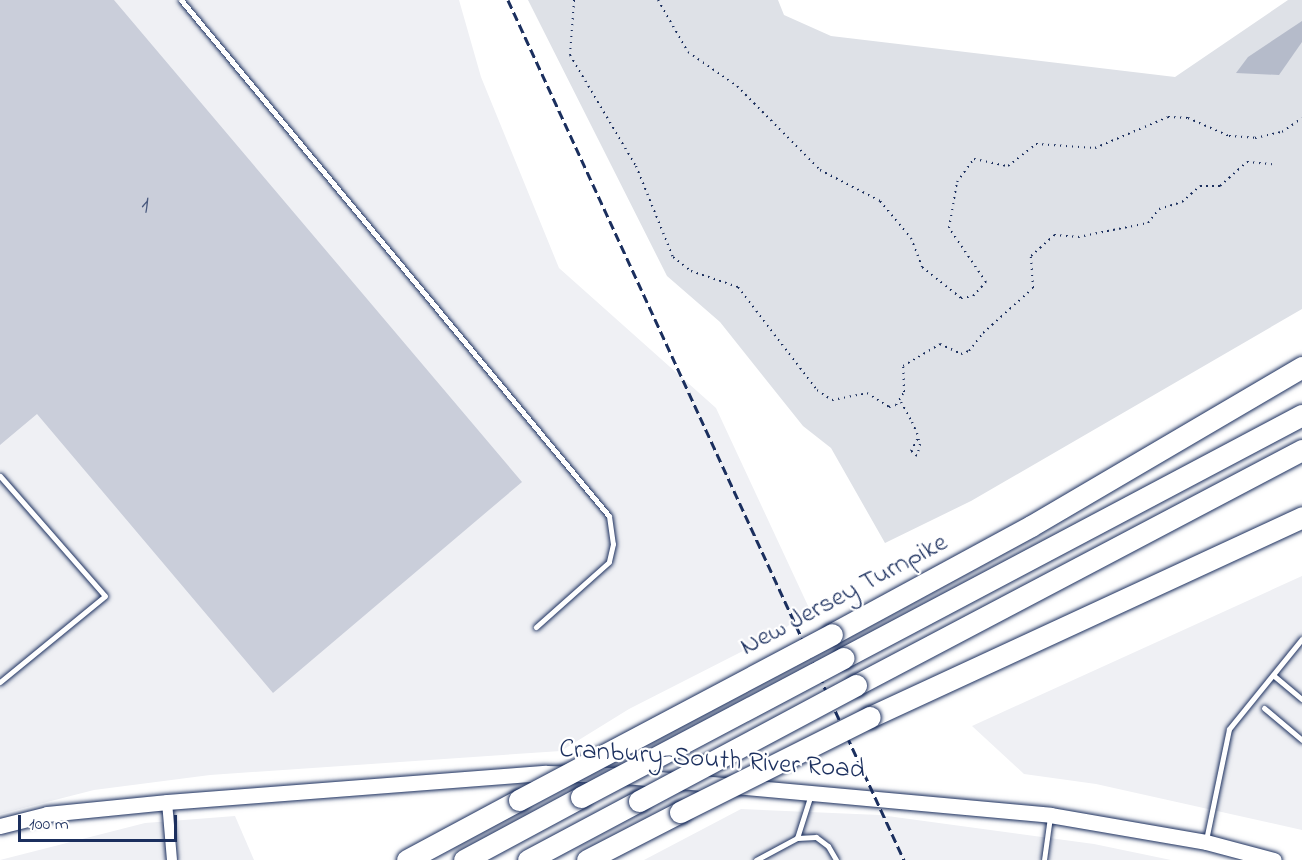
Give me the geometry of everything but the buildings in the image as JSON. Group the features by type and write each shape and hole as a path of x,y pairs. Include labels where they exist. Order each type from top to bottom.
{"highway":[{"path":"1115,478 1302,354"},
{"name":"New Jersey Turnpike","path":"406,860 832,634 1115,478 1302,367"},
{"path":"1105,520 1302,400"},
{"name":"New Jersey Turnpike","path":"464,860 1302,415"},
{"path":"528,860 1302,450"},
{"path":"962,631 1080,579 1302,465"},
{"path":"587,860 870,717 1302,517"},
{"path":"1134,595 1211,569 1302,528"}],"main road":[{"name":"Cranbury-South River Road","path":"0,826 46,814 167,802 546,773 614,775 1050,815 1206,842 1267,859"}],"street":[{"path":"167,802 172,860"}],"lane":[{"path":"181,0 609,516 613,544 609,562 536,627"},
{"path":"0,476 105,596 24,665 0,682"},
{"path":"1206,842 1229,729 1302,639"},
{"path":"1295,647 1302,653"},
{"path":"1273,675 1302,699"},
{"path":"1264,708 1302,740"},
{"path":"796,838 811,792"},
{"path":"1044,860 1050,815"},
{"path":"756,860 796,838 816,837 828,846 836,860"}],"path":[{"path":"574,0 570,55 636,166 677,262 738,287 824,396 839,401 867,393 889,407 901,402"},
{"path":"657,0 688,52 737,86 820,170 880,201 911,238 922,267 961,298 973,296 986,282 949,228 957,182 974,159 1008,166 1036,144 1095,148 1175,116 1229,136 1255,138 1282,132 1302,118"},
{"path":"918,438 911,451 917,456 921,451 918,438 901,402 903,366 940,344 961,354 969,351 983,333 1033,288 1031,256 1049,239 1148,223 1159,209 1182,202 1200,186 1220,186 1247,162 1272,164"}],"shaded area":[{"path":"0,0 459,0 481,77 559,268 716,408 809,608 782,631 629,709 561,751 210,775 94,790 0,814"},
{"path":"528,0 778,0 784,15 831,36 1175,77 1288,0 1302,0 1302,309 971,501 885,543 831,448 803,426 720,322 667,276"},
{"path":"1302,576 1302,830 1096,784 1024,774 972,726"},
{"path":"741,809 880,815 1094,844 1171,860 644,860"},
{"path":"235,816 254,860 0,860 145,823"}],"water":[{"path":"1302,21 1302,42 1279,75 1236,73 1248,57"}],"railway":[{"path":"508,0 904,860"}]}
